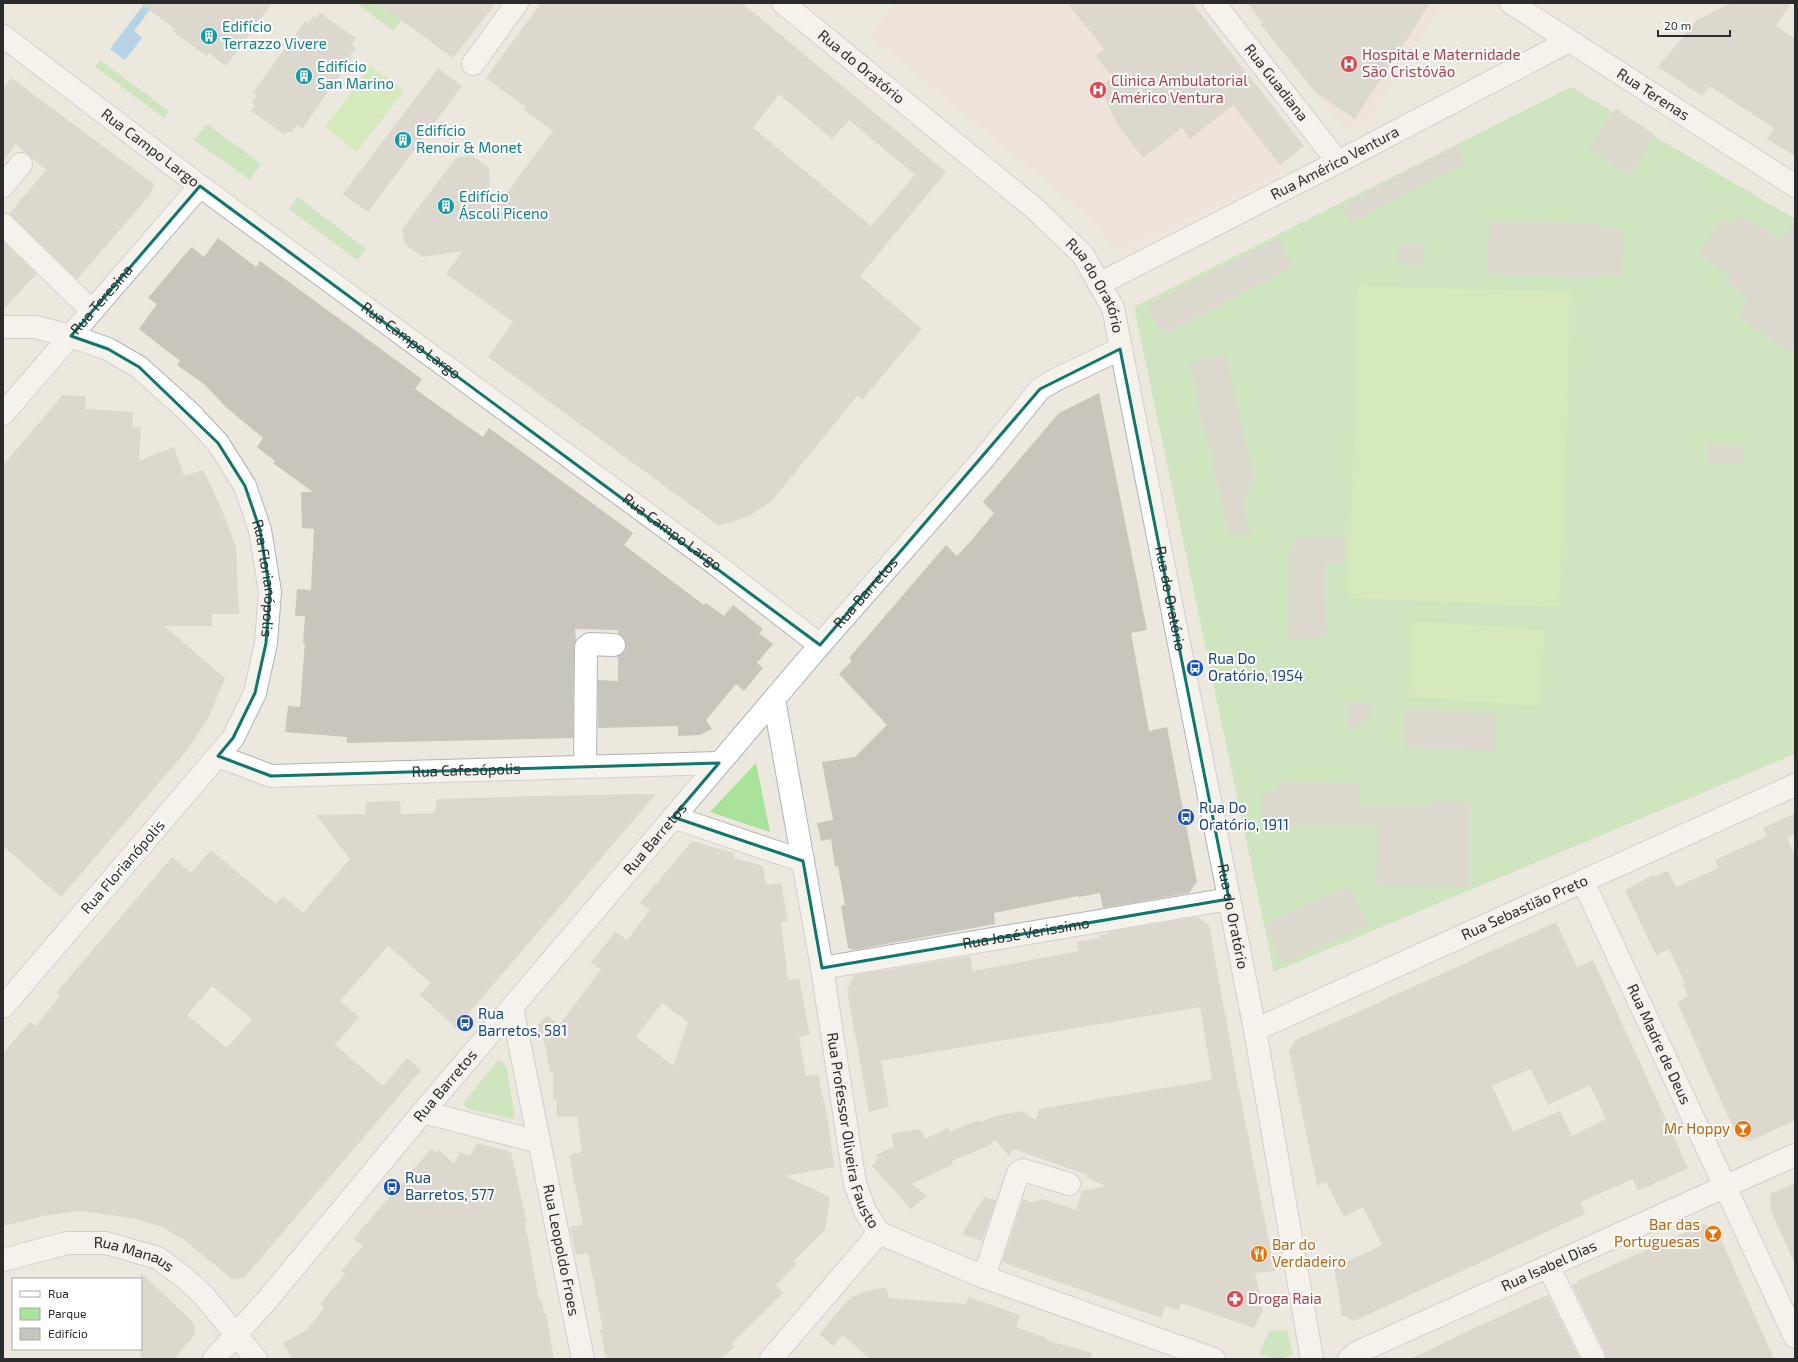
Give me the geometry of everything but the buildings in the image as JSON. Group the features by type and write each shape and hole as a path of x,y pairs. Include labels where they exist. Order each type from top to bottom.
{"street":[{"path":"473,64 517,3"},
{"name":"Rua do Oratório","path":"783,3 1034,208 1083,255 1113,308 1255,1030 1312,1359"},
{"name":"Rua Guadiana","path":"1214,3 1338,162"},
{"name":"Rua Terenas","path":"1510,3 1795,186"},
{"name":"Rua Campo Largo","path":"3,36 200,186 707,559 820,645"},
{"name":"Rua Américo Ventura","path":"1099,284 1338,162 1569,41"},
{"path":"3,186 21,164"},
{"name":"Rua Teresina","path":"3,414 200,186"},
{"path":"3,224 92,311"},
{"name":"Rua Florianópolis","path":"3,327 35,327 71,336 108,349 139,367 190,413 218,444 245,486 260,530 270,592 266,643 255,693 233,738 3,1007"},
{"name":"Rua Barretos","path":"214,1359 237,1334 423,1112 820,645 985,457 1040,389 1055,380 1120,349"},
{"path":"585,767 586,647 590,644 614,645"},
{"name":"Rua Professor Oliveira Fausto","path":"774,699 822,968 855,1184 865,1211 879,1233 984,1277 1214,1359"},
{"name":"Rua Cafesópolis","path":"218,756 271,776 719,764"},
{"name":"Rua Sebastião Preto","path":"1255,1030 1795,785"},
{"path":"673,817 803,860"},
{"name":"Rua Madre de Deus","path":"1583,881 1795,1337"},
{"name":"Rua José Verissimo","path":"822,968 1229,899"},
{"name":"Rua Leopoldo Froes","path":"512,1007 583,1359"},
{"path":"423,1112 539,1142"},
{"name":"Rua Isabel Dias","path":"1349,1359 1356,1353 1795,1155"},
{"path":"984,1277 1018,1173 1023,1170 1069,1184"},
{"path":"772,1359 879,1233"},
{"name":"Rua Manaus","path":"3,1260 66,1243 106,1243 158,1258 186,1279 200,1292 237,1334 256,1359"},
{"path":"1548,1266 1594,1359"}],"highlighted area":[{"path":"200,186 820,645 1040,389 1120,349 1229,899 822,968 803,861 673,817 719,763 271,776 218,756 233,738 255,693 266,643 270,592 260,530 245,486 218,443 139,367 108,349 71,336"}],"shaded area":[{"name":"Clinica Ambulatorial Américo Ventura","path":"896,3 1191,3 1304,146 1283,163 1285,170 1152,236 1114,250 1099,228 1073,204 869,35"},
{"name":"Hospital e Maternidade São Cristóvão","path":"1245,3 1444,3 1365,124 1344,128"}],"green space":[{"path":"357,3 380,3 402,20 393,31"},
{"path":"100,60 169,111 164,118 95,67"},
{"path":"371,66 404,91 357,152 325,127"},
{"path":"1571,87 1795,219 1795,754 1274,972 1134,307"},
{"path":"207,124 261,164 250,180 194,140"},
{"path":"298,197 366,249 357,260 289,209"},
{"path":"1358,286 1570,292 1566,450 1559,607 1348,598"},
{"path":"1414,621 1544,630 1539,706 1409,697"},
{"path":"756,763 770,832 710,812"},
{"path":"501,1060 507,1069 515,1117 512,1119 469,1109 463,1104 496,1062"},
{"path":"1287,1330 1293,1354 1281,1359 1259,1354 1269,1331"}],"water":[{"path":"145,3 155,3 134,31 142,38 125,60 110,49"}],"place":[{"name":"Edifício Terrazzo Vivere","path":"209,36"},
{"name":"Hospital e Maternidade São Cristóvão","path":"1349,64"},
{"name":"Edifício San Marino","path":"304,76"},
{"name":"Clinica Ambulatorial Américo Ventura","path":"1098,90"},
{"name":"Edifício Renoir & Monet","path":"403,140"},
{"name":"Edifício Áscoli Piceno","path":"446,206"},
{"name":"Rua Do Oratório, 1954","path":"1195,668"},
{"name":"Rua Do Oratório, 1911","path":"1186,817"},
{"name":"Rua Barretos, 581","path":"465,1023"},
{"name":"Mr Hoppy","path":"1743,1129"},
{"name":"Rua Barretos, 577","path":"392,1187"},
{"name":"Bar das Portuguesas","path":"1713,1234"},
{"name":"Bar do Verdadeiro","path":"1259,1254"},
{"name":"Droga Raia","path":"1235,1299"}]}
